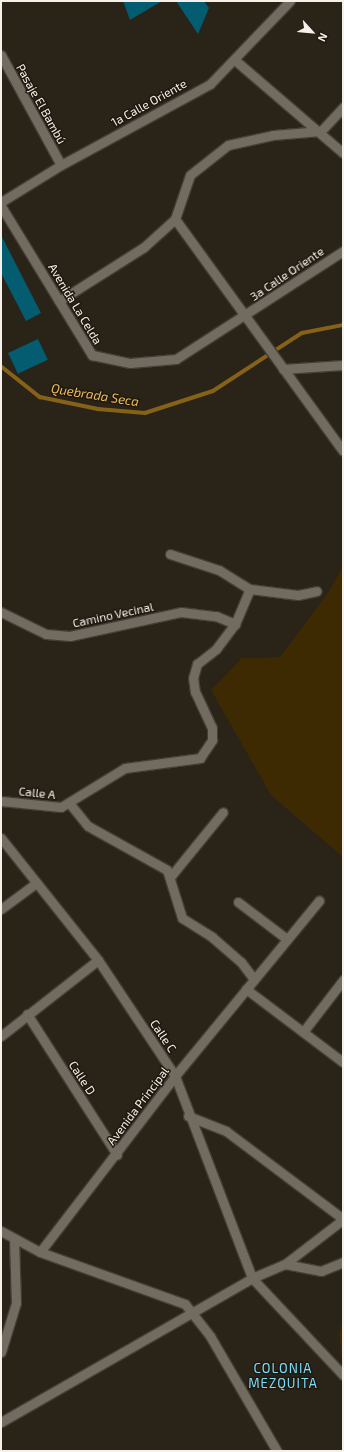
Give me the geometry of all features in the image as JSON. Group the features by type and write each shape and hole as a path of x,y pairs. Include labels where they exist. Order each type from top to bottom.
{"street":[{"name":"1a Calle Oriente","path":"1,202 61,165 210,84 236,61 290,1"},
{"name":"Pasaje El Bambú","path":"1,55 61,165"},
{"path":"236,61 321,131 343,153"},
{"path":"59,300 144,247 175,219 190,175 228,145 272,135 321,131 343,107"},
{"name":"Avenida La Celda","path":"1,206 92,355 130,362 176,359 245,316"},
{"path":"175,219 343,451"},
{"name":"3a Calle Oriente","path":"245,316 343,251"},
{"path":"283,369 343,365"},
{"path":"170,554 219,570 250,589 298,595 317,591"},
{"path":"250,589 235,624 216,649 197,664 193,678 195,692 212,728 212,740 207,750 191,761 125,768 70,804 88,826 158,864 171,876 182,918 212,937 241,962 254,979"},
{"name":"Camino Vecinal","path":"1,612 46,634 70,636 181,612 216,616 235,624"},
{"name":"Calle A","path":"1,801 47,808 70,804"},
{"path":"171,876 223,812"},
{"name":"Calle C","path":"1,838 98,960 175,1076 188,1116 252,1278"},
{"path":"1,909 36,883"},
{"name":"Avenida Principal","path":"40,1252 117,1154 175,1076 319,901"},
{"path":"238,902 287,939"},
{"path":"1,1036 27,1014 98,960"},
{"path":"303,1032 343,980"},
{"path":"246,989 343,1062"},
{"name":"Calle D","path":"27,1014 117,1154"},
{"path":"1,1422 252,1278 285,1264 342,1220 226,1131 188,1116"},
{"path":"1,1231 14,1241 40,1252 145,1287 185,1304 195,1312 277,1451"},
{"path":"1,1352 16,1303 14,1241"},
{"path":"285,1264 321,1271 343,1262"},
{"path":"252,1278 343,1375"}],"shaded area":[{"path":"343,566 343,857 271,795 211,690 242,658 280,657 330,590"},
{"path":"343,1318 343,1367 339,1334"}],"building":[{"path":"123,1 162,1 130,20"},
{"path":"176,1 204,1 209,8 198,34"},
{"path":"1,235 41,313 26,321 1,273"},
{"path":"38,339 48,360 18,374 8,353"}],"waterway":[{"name":"Quebrada Seca","path":"1,366 40,397 98,409 145,413 213,391 302,333 343,325"}],"district":[{"name":"COLONIA MEZQUITA","path":"283,1376"}]}
